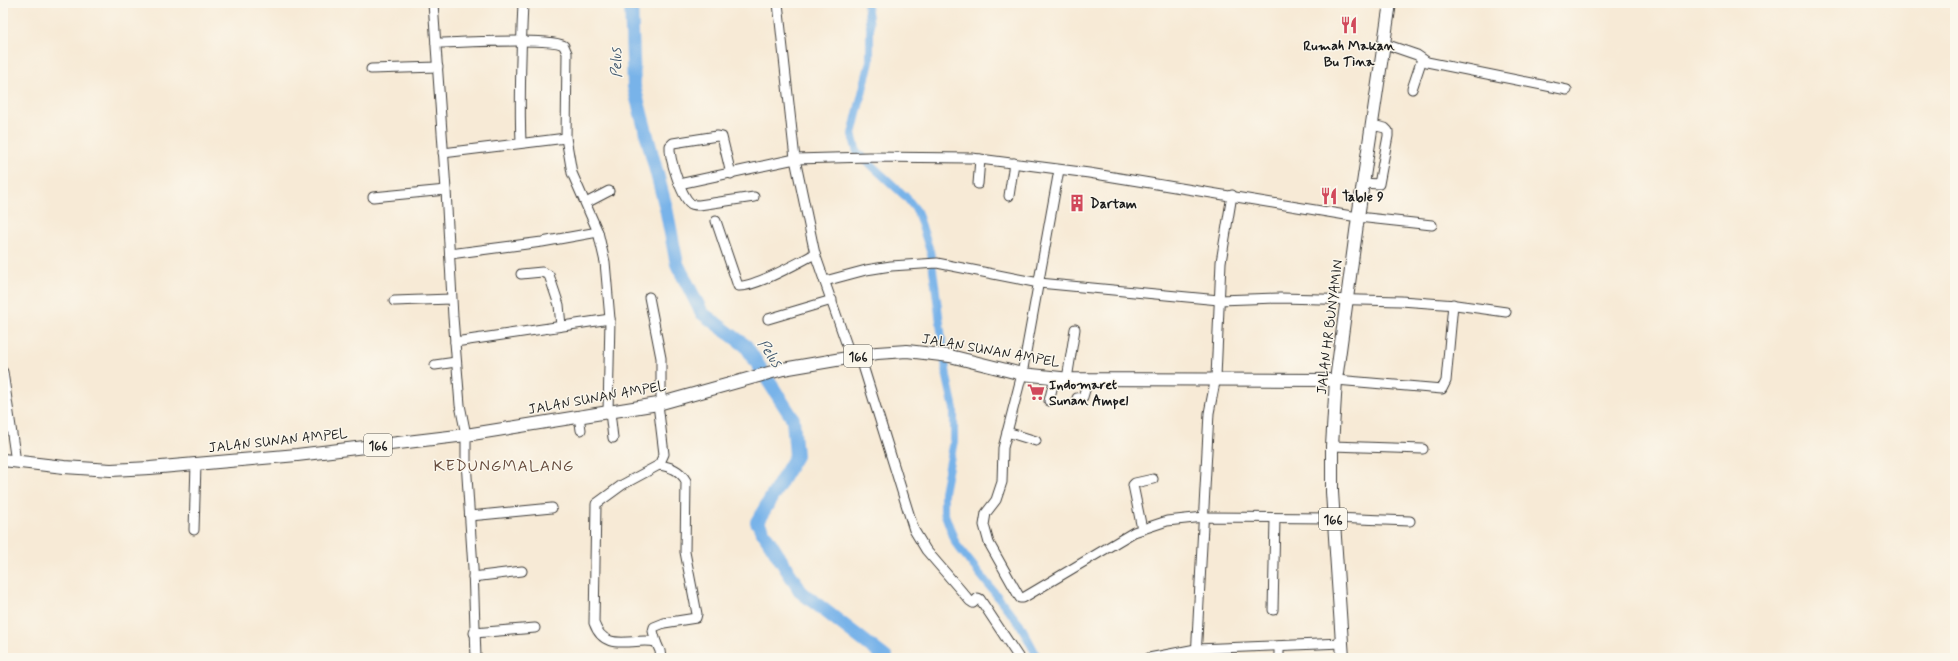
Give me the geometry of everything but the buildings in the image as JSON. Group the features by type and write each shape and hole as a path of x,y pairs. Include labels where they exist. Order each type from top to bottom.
{"main road":[{"name":"JALAN HR BUNYAMIN","path":"1343,658 1333,518 1332,446 1336,380 1358,216 1390,3"},
{"name":"JALAN SUNAN AMPEL","path":"3,460 64,468 111,470 150,468 297,455 466,435 660,403 748,380 783,369 856,357 907,351 950,356 1022,374 1088,380 1336,380"}],"street":[{"path":"433,3 450,254 451,299 456,342 456,362 460,405 466,435 476,658"},
{"path":"521,142 519,94 523,41 523,3"},
{"path":"778,3 795,159 815,254 832,300 856,357 914,530 926,550 970,601 973,602 980,599 1019,658"},
{"path":"436,43 523,41 558,42 564,46 567,54 566,138 572,173 598,232 604,255 610,319 609,412 613,438"},
{"path":"1385,44 1417,55 1427,62 1567,90"},
{"path":"1412,89 1422,59"},
{"path":"371,69 438,67"},
{"path":"1363,183 1379,184 1388,136 1387,129 1372,125"},
{"path":"731,174 722,137 717,136 673,144 669,150 679,184 689,202 693,205 754,196"},
{"path":"443,152 566,138"},
{"path":"679,184 795,159 869,156 980,159 1089,173 1358,216 1432,225"},
{"path":"978,184 980,159"},
{"path":"1009,196 1014,163"},
{"path":"1059,170 1022,374 1002,448 1002,482 996,500 986,513 984,525 989,543 1020,598 1023,598 1134,532 1167,521 1204,517 1333,518 1410,521"},
{"path":"373,197 446,190"},
{"path":"586,203 609,192"},
{"path":"1196,654 1209,413 1215,380 1221,262 1232,195"},
{"path":"716,221 738,286 745,286 759,281 815,254"},
{"path":"450,254 542,242 598,232"},
{"path":"825,281 866,270 925,263 1039,283 1219,300 1348,299 1453,304 1506,312"},
{"path":"521,274 542,272 549,275 559,305 561,326"},
{"path":"649,298 662,358 660,403 664,454 659,465"},
{"path":"394,301 451,299"},
{"path":"768,319 832,300"},
{"path":"1336,380 1442,390 1446,381 1453,304"},
{"path":"456,342 610,319"},
{"path":"1049,401 1061,378 1075,329"},
{"path":"435,365 456,362"},
{"path":"3,372 16,462"},
{"path":"1077,398 1081,398 1085,394 1088,380"},
{"path":"579,416 581,430"},
{"path":"1007,432 1036,441"},
{"path":"1332,446 1424,449"},
{"path":"194,530 196,464"},
{"path":"656,642 645,640 612,642 602,638 594,623 594,615 596,504 622,485 659,465 670,466 678,470 686,481 685,552 697,614 696,618 664,623 654,627 653,631 661,658"},
{"path":"1142,529 1133,485 1135,483 1154,479"},
{"path":"470,516 552,508"},
{"path":"1273,610 1275,518"},
{"path":"473,577 522,571"},
{"path":"474,633 535,628"},
{"path":"1149,658 1279,646 1342,643"},
{"path":"1279,646 1279,658"}],"waterway":[{"name":"Pelus","path":"631,3 634,87 666,208 677,264 702,313 746,346 793,419 796,456 757,522 801,592 886,658"},
{"path":"867,3 870,27 870,61 852,134 857,152 906,197 917,211 931,254 947,377 954,409 954,441 944,492 944,512 956,544 1021,626 1038,658"}],"place":[{"name":"Rumah Makan Bu Tina","path":"1349,25"},
{"name":"Table 9","path":"1329,196"},
{"name":"Dartam","path":"1077,203"},
{"name":"Indomaret Sunan Ampel","path":"1036,392"}],"district":[{"name":"KEDUNGMALANG","path":"504,465"}]}
